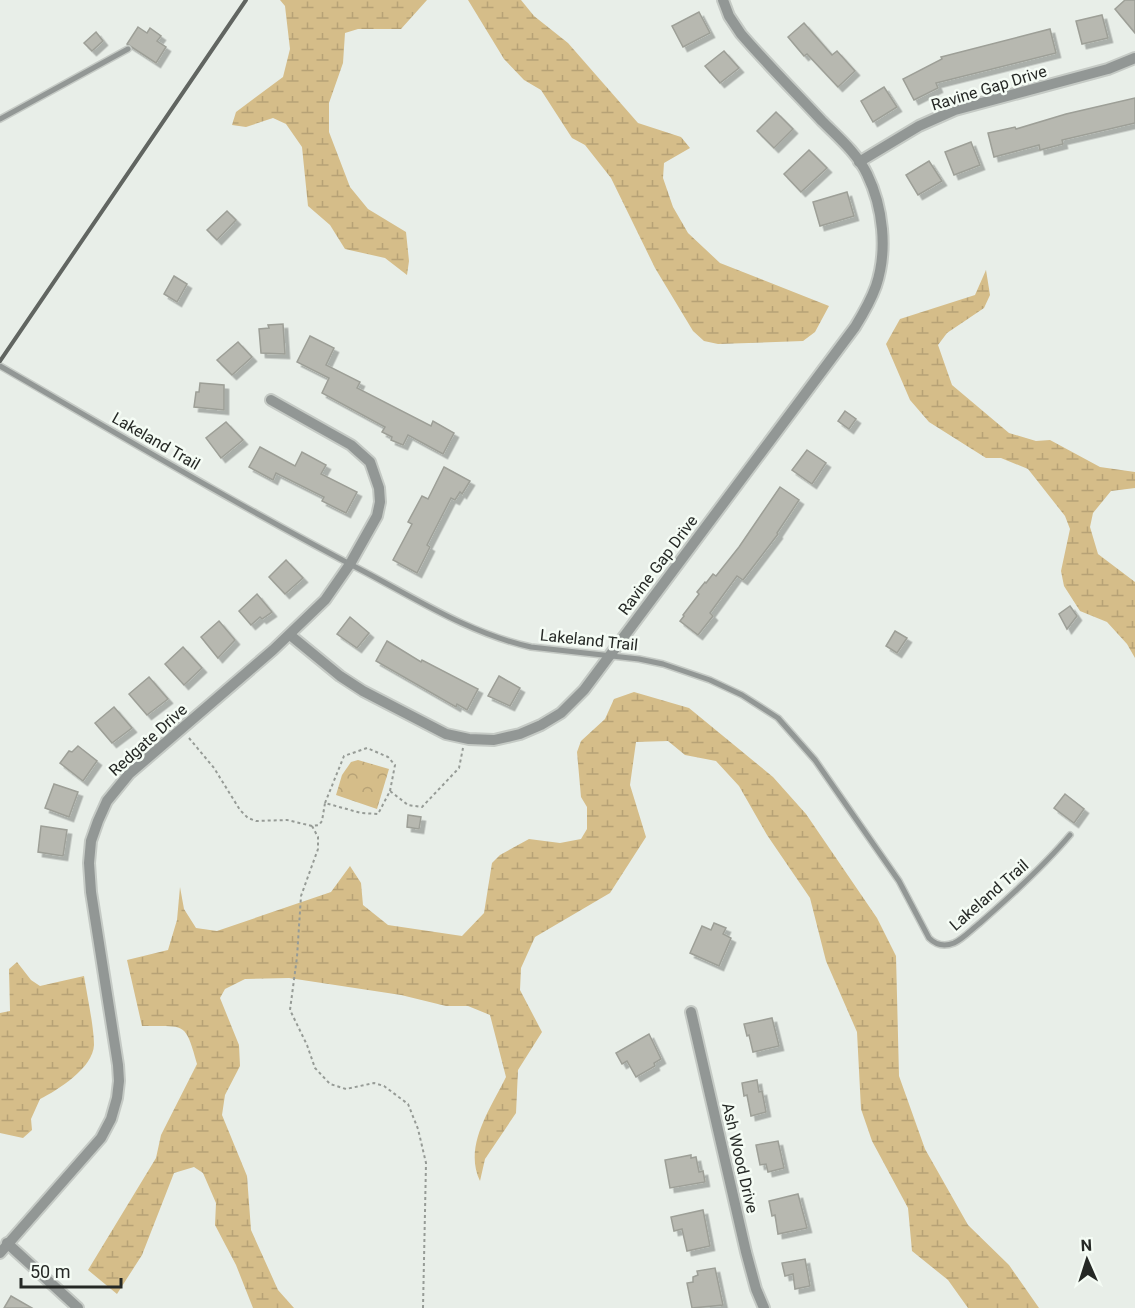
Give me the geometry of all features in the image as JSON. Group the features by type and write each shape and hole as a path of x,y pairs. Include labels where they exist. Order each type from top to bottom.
{"street":[{"name":"Ravine Gap Drive","path":"290,634 326,666 363,691 446,734 494,740 520,734 542,725 561,713 584,690 836,354 868,305 877,285 883,237 880,213 873,190 859,162 741,34 729,16 723,0"},
{"name":"Ravine Gap Drive","path":"859,162 920,126 955,110 1108,69 1135,58"},
{"name":"Redgate Drive","path":"0,1252 101,1138 111,1119 117,1098 118,1065 91,892 89,863 91,841 107,801 129,774 290,634 325,600 368,535 377,516 380,502 379,488 370,462 351,445 271,400"},
{"name":"Ash Wood Drive","path":"692,1012 746,1252 756,1289 764,1308"},
{"path":"7,1243 78,1308"}],"lane":[{"path":"0,119 128,49"},
{"name":"Lakeland Trail","path":"0,366 168,464 350,564 484,633 531,647 639,658 686,671 742,695 778,718 815,760 899,881 929,938 934,943 944,945 957,942 1013,894 1070,835"}],"path":[{"path":"182,729 214,768 240,810 248,818 256,821 287,820 312,826 319,825 325,803 344,756 367,748 388,757 395,765 390,791 378,814 361,813 325,803"},
{"path":"390,791 408,805 422,807 459,768 464,738"},
{"path":"312,826 318,837 318,849 301,896 297,957 290,1010 315,1068 330,1084 346,1089 374,1083 384,1086 408,1104 418,1129 426,1163 423,1308"}],"green space":[{"path":"280,0 427,0 401,29 358,29 345,33 343,63 329,103 329,132 350,187 368,209 406,232 409,261 407,275 385,258 345,249 330,225 308,206 302,147 286,124 273,118 246,127 232,125 236,112 283,77 290,49 285,6"},
{"path":"468,0 521,0 534,16 568,43 638,123 681,137 690,148 664,163 663,178 673,207 688,233 720,263 829,306 815,332 803,341 718,344 704,341 693,331 655,268 611,178 585,145 572,138 541,90 524,80 504,59"},
{"path":"986,270 990,295 984,308 947,333 938,345 952,385 1009,433 1036,441 1050,440 1100,467 1135,472 1135,488 1111,491 1093,513 1090,527 1098,554 1135,582 1135,658 1127,644 1107,622 1080,611 1064,586 1061,571 1070,529 1065,516 1028,469 1001,458 986,458 929,422 910,400 886,344 900,319 975,295"},
{"path":"634,692 689,708 773,777 806,814 877,918 896,956 899,1076 925,1149 968,1225 1009,1265 1039,1308 968,1308 948,1280 912,1251 908,1208 872,1141 861,1109 857,1032 826,961 810,898 767,835 739,786 716,761 685,755 668,741 636,742 630,785 646,837 610,893 535,937 521,968 520,990 542,1032 518,1070 516,1113 485,1159 480,1181 476,1168 477,1141 487,1114 506,1077 490,1015 468,1006 446,1006 401,995 289,978 245,979 225,989 220,998 239,1045 240,1066 225,1095 222,1115 247,1176 251,1230 278,1290 294,1308 253,1308 236,1265 215,1225 216,1203 203,1173 194,1167 174,1173 142,1255 117,1294 88,1270 156,1158 161,1135 197,1064 186,1033 181,1029 167,1026 142,1026 127,960 168,950 177,920 180,887 184,909 196,928 217,931 331,892 350,866 361,883 363,905 388,925 462,936 484,913 492,863 500,855 529,839 560,843 581,839 587,829 587,807 581,797 577,752 581,741 605,719 614,699"},
{"path":"358,760 389,769 377,809 336,795 342,775 351,762"},
{"path":"17,962 31,980 40,986 84,976 94,1045 88,1062 81,1070 65,1084 40,1099 31,1119 32,1130 23,1138 0,1133 0,1013 10,1011 9,969"}],"building":[{"path":"1125,0 1135,0 1135,33 1115,9"},
{"path":"699,12 710,33 683,47 672,26"},
{"path":"1102,15 1108,38 1082,44 1076,21"},
{"path":"804,23 832,55 837,51 855,71 838,87 807,54 804,56 788,37"},
{"path":"138,27 147,33 150,28 161,36 157,41 166,47 156,63 127,44"},
{"path":"1050,29 1056,53 936,83 938,88 914,100 903,79 942,59 941,57"},
{"path":"96,32 103,41 92,51 84,43"},
{"path":"724,51 739,68 720,83 705,66"},
{"path":"884,87 897,107 873,122 861,101"},
{"path":"1135,98 1135,123 1062,140 1063,144 1040,150 1039,145 994,157 988,133 1015,127 1016,129 1066,114"},
{"path":"776,112 793,129 774,148 757,131"},
{"path":"971,142 980,165 954,175 945,152"},
{"path":"809,150 827,168 801,192 784,174"},
{"path":"929,161 942,181 918,195 906,175"},
{"path":"847,192 854,216 820,226 813,202"},
{"path":"227,211 236,220 217,240 207,230"},
{"path":"174,276 187,284 177,302 164,294"},
{"path":"283,324 285,354 261,353 259,329 269,328 268,325"},
{"path":"310,336 334,348 326,365 360,382 357,388 431,426 433,421 454,433 443,454 408,435 403,445 391,440 392,437 382,432 385,427 322,393 329,378 297,362"},
{"path":"238,342 252,357 232,375 217,360"},
{"path":"200,383 224,385 224,410 194,407"},
{"path":"845,411 856,419 849,429 838,421"},
{"path":"226,422 243,440 221,458 206,438"},
{"path":"260,447 295,466 302,452 326,465 321,474 357,492 346,513 322,501 324,497 276,473 273,480 249,467"},
{"path":"807,450 826,463 812,484 792,470"},
{"path":"444,467 470,481 462,494 460,492 455,500 451,498 427,545 430,547 417,573 393,560 412,524 408,522 422,496 428,499"},
{"path":"780,487 799,500 778,534 743,580 737,576 710,613 713,616 698,635 680,621 683,615 705,582 713,574 716,576 739,547"},
{"path":"286,560 303,578 285,594 269,577"},
{"path":"257,594 272,612 262,619 260,617 251,625 239,611"},
{"path":"1070,606 1077,616 1067,629 1059,614"},
{"path":"350,617 369,633 357,648 337,634"},
{"path":"219,621 235,640 218,658 201,637"},
{"path":"895,631 907,638 897,653 886,646"},
{"path":"387,641 421,662 422,660 478,689 467,710 457,704 456,707 376,661"},
{"path":"183,647 202,668 184,685 165,664"},
{"path":"499,676 520,688 510,706 488,696"},
{"path":"149,677 168,699 147,715 129,694"},
{"path":"114,707 132,728 112,743 95,723"},
{"path":"78,746 97,761 83,781 60,763 69,751 72,752"},
{"path":"54,784 78,792 69,817 45,808"},
{"path":"1065,794 1084,809 1074,823 1054,808"},
{"path":"408,815 421,817 419,829 407,827"},
{"path":"41,826 67,830 63,856 38,852"},
{"path":"714,923 726,928 723,934 731,938 719,966 690,953 702,926 711,930"},
{"path":"772,1018 779,1046 753,1052 744,1024"},
{"path":"649,1034 661,1059 654,1063 655,1066 636,1077 627,1061 622,1064 616,1053"},
{"path":"757,1080 759,1092 762,1091 766,1112 751,1116 742,1083"},
{"path":"778,1141 784,1168 768,1172 766,1164 760,1165 756,1145"},
{"path":"691,1155 691,1158 696,1157 699,1172 703,1171 705,1182 670,1188 665,1160"},
{"path":"798,1194 807,1228 778,1234 775,1215 772,1216 769,1201"},
{"path":"703,1210 710,1246 687,1251 682,1229 674,1231 671,1217"},
{"path":"805,1259 810,1286 795,1289 793,1274 785,1276 782,1263"},
{"path":"715,1268 723,1305 692,1308 687,1283 693,1282 693,1277 698,1275 697,1271"},
{"path":"11,1296 32,1308 4,1308"}],"railway":[{"path":"0,361 246,0"}]}
